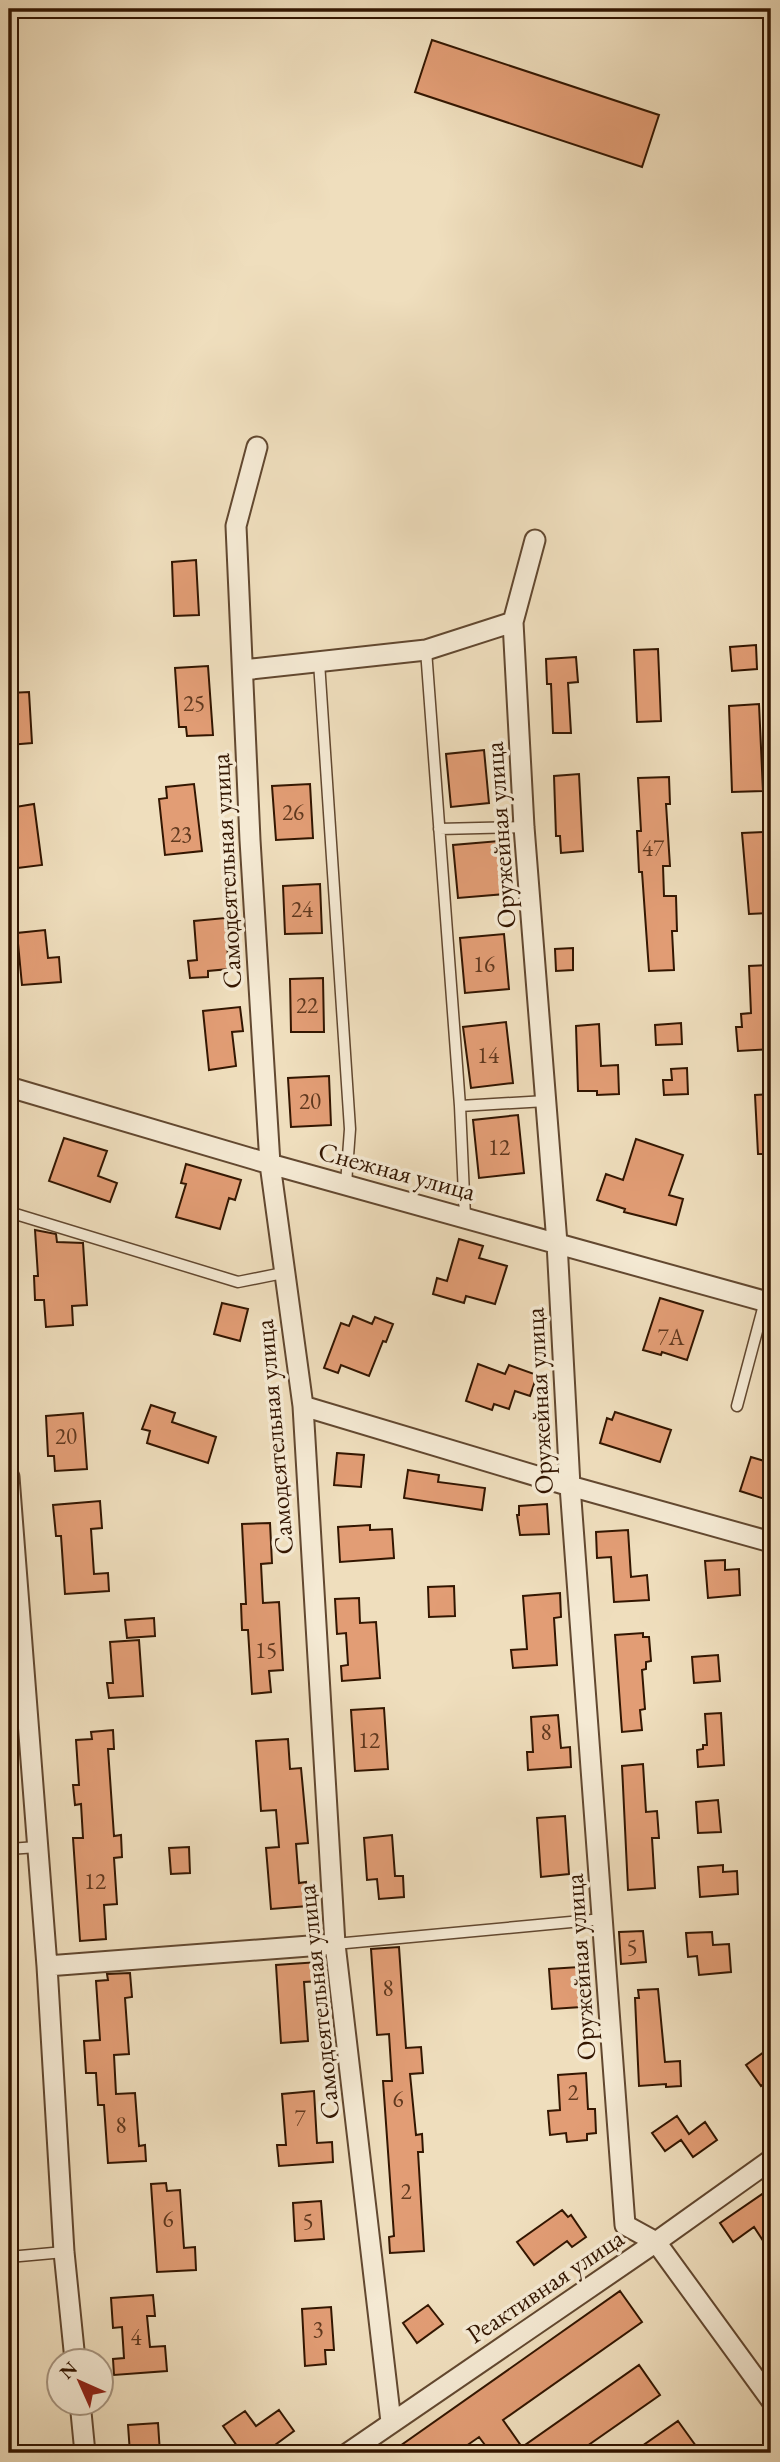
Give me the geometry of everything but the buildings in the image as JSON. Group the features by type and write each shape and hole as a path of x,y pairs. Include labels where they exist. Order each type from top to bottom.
{"street":[{"name":"Самодеятельная улица","path":"257,447 236,526 250,840 270,1164 303,1406 335,1944 391,2423"},
{"name":"Оружейная улица","path":"535,540 513,622 524,827 557,1243 570,1486 625,2225 656,2242"},
{"path":"243,670 426,650 513,622"},
{"name":"Снежная улица","path":"9,1087 270,1164 768,1302"},
{"path":"303,1406 570,1486 771,1542"},
{"path":"9,1477 47,1966 64,2252 73,2346"},
{"path":"47,1966 335,1944"},
{"name":"Реактивная улица","path":"348,2453 771,2160"},
{"path":"656,2242 771,2400"},
{"path":"81,2416 85,2453"}],"lane":[{"path":"426,650 460,1106 465,1217"},
{"path":"319,662 350,1129 346,1184"},
{"path":"439,829 524,827"},
{"path":"460,1106 546,1101"},
{"path":"9,1212 238,1283 284,1273"},
{"path":"737,1406 768,1302"},
{"path":"9,1849 37,1847"},
{"path":"335,1944 603,1919"},
{"path":"9,2257 64,2252"}]}
